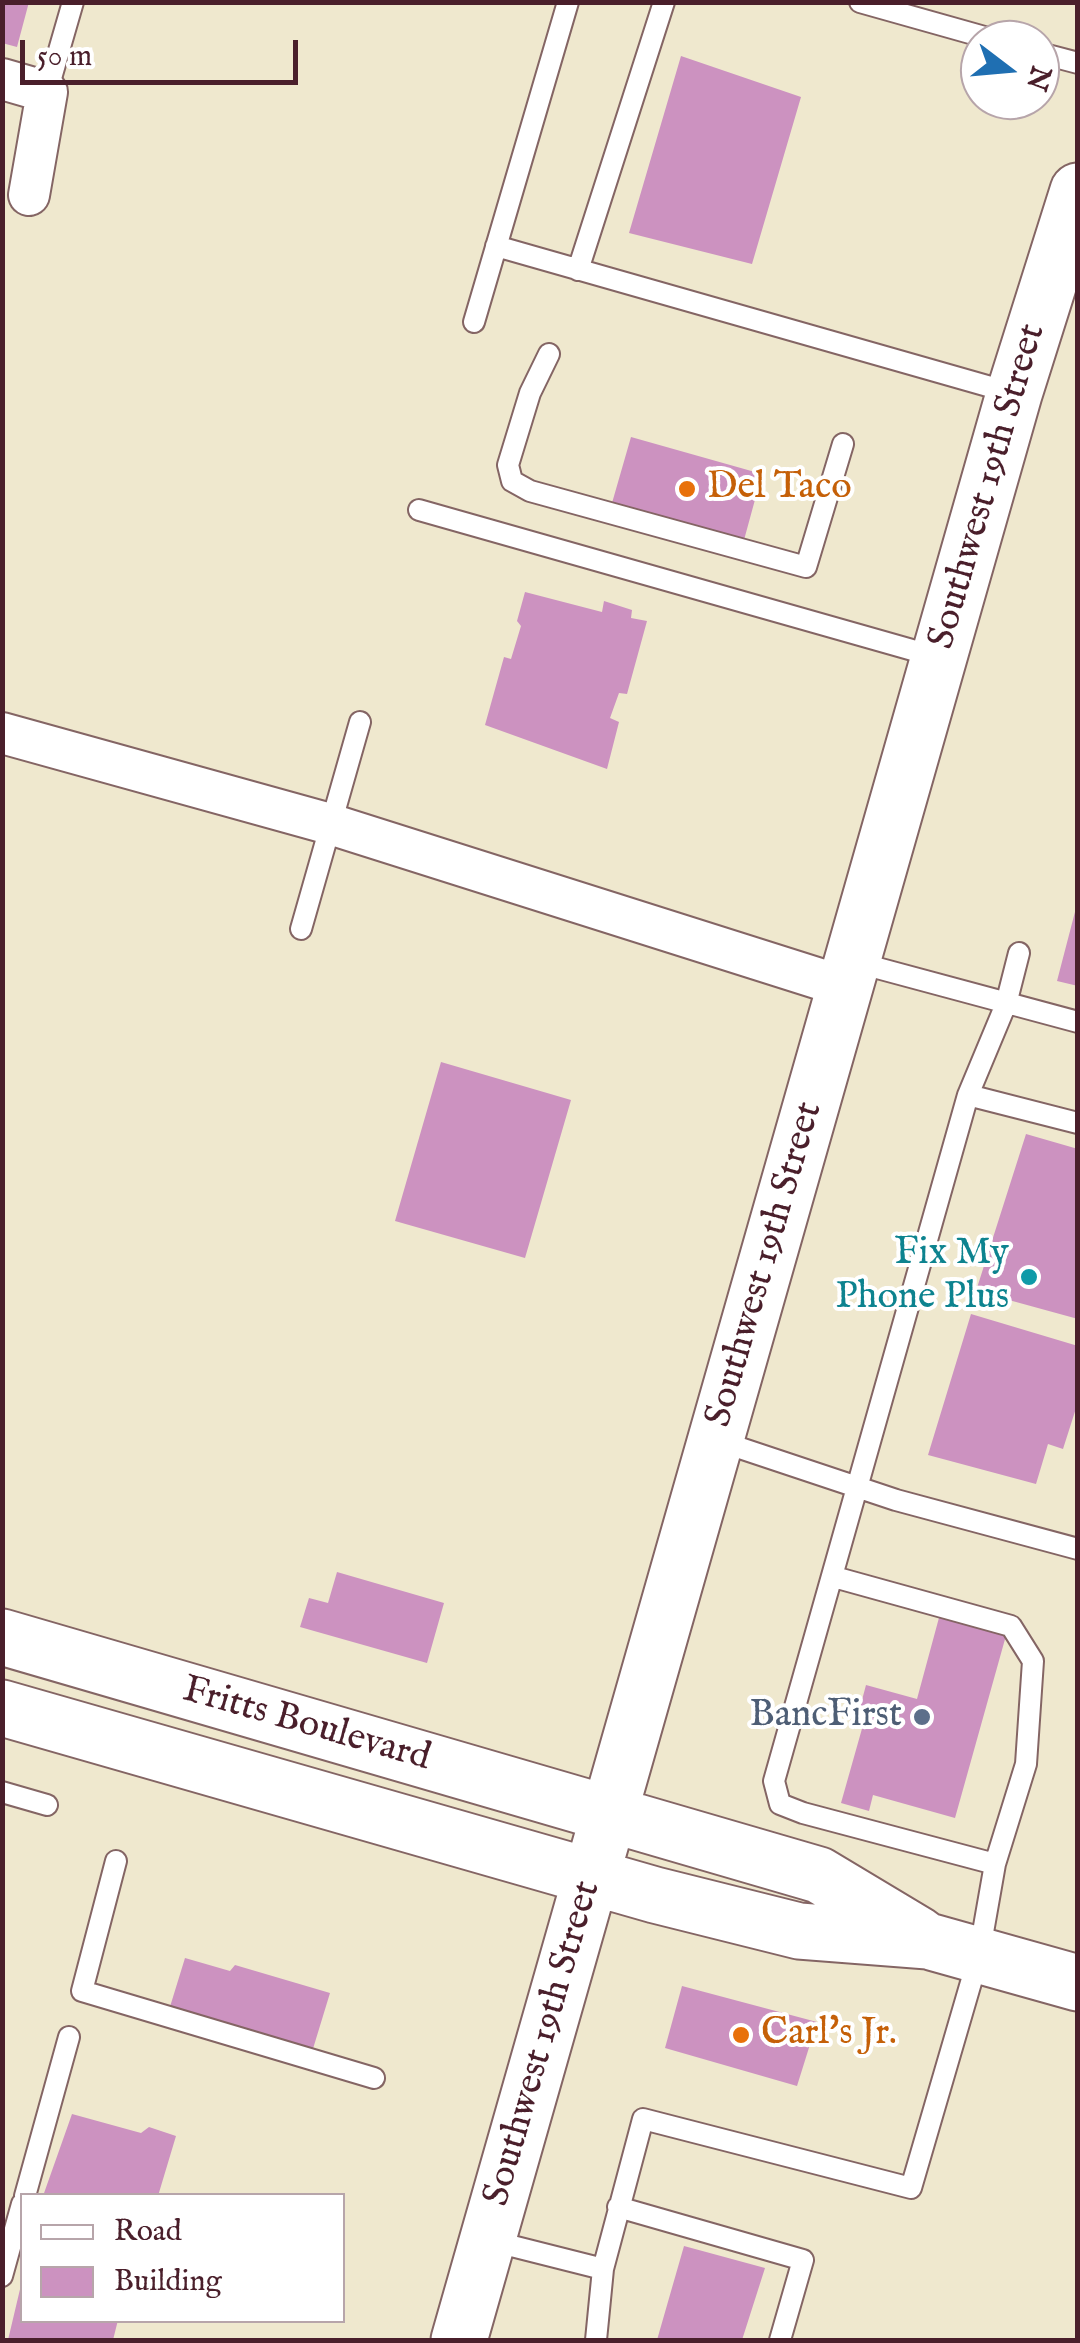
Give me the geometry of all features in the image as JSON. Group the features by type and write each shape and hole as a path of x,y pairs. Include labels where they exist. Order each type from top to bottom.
{"street":[{"path":"2,79 48,92 29,195"},
{"name":"Southwest 19th Street","path":"458,2340 1014,394 1078,191"},
{"path":"2,733 849,974"},
{"name":"Fritts Boulevard","path":"2,1637 819,1875 954,1948"},
{"name":"Fritts Boulevard","path":"2,1708 591,1878 799,1931 954,1948"},
{"path":"954,1948 1072,1975"}],"lane":[{"path":"48,92 73,2"},
{"path":"474,322 568,2"},
{"path":"578,270 664,2"},
{"path":"860,2 960,30"},
{"path":"496,246 1014,394"},
{"path":"549,354 530,393 508,464 512,480 530,492 806,567 843,444"},
{"path":"419,510 939,658"},
{"path":"300,929 360,722"},
{"path":"995,1864 780,1804 774,1781 968,1095 1006,1004 1019,953"},
{"path":"849,974 1078,1022"},
{"path":"968,1095 1078,1122"},
{"path":"716,1441 857,1487 1078,1549"},
{"path":"596,2340 604,2269 643,2119 911,2188 954,1948 995,1864 1026,1764 1033,1661 1011,1626 834,1577"},
{"path":"2,1792 46,1806"},
{"path":"116,1860 82,1991 374,2078"},
{"path":"26,2193 69,2037"},
{"path":"618,2207 803,2260 780,2340"},
{"path":"2,2276 20,2211"},
{"path":"487,2240 604,2269"}],"building":[{"path":"2,2 29,2 17,47 2,43"},
{"path":"681,56 801,97 752,264 629,233"},
{"name":"Del Taco","path":"631,437 762,474 744,540 612,503"},
{"path":"525,592 602,612 604,601 632,610 631,618 647,621 627,694 619,693 610,718 619,722 607,769 485,725 504,657 511,659 521,626 517,621"},
{"path":"1078,908 1078,986 1057,981"},
{"path":"441,1062 571,1100 525,1258 395,1221"},
{"path":"1026,1134 1078,1149 1078,1319 976,1291"},
{"path":"971,1314 1078,1346 1078,1402 1063,1449 1048,1444 1036,1484 928,1455"},
{"path":"337,1572 444,1603 427,1663 300,1627 309,1598 328,1603"},
{"name":"BancFirst","path":"940,1614 1007,1632 955,1818 873,1795 869,1811 841,1803 865,1718 858,1715 866,1685 917,1699"},
{"path":"185,1958 230,1971 235,1965 330,1993 312,2052 169,2010"},
{"name":"Carl's Jr.","path":"682,1986 817,2022 797,2086 665,2048"},
{"path":"72,2114 141,2133 149,2127 176,2136 159,2193 44,2193"},
{"path":"684,2246 765,2268 742,2340 657,2340"},
{"path":"20,2289 20,2323 117,2323 113,2340 8,2340"}],"place":[{"name":"Del Taco","path":"687,489"},
{"name":"Fix My Phone Plus","path":"1029,1277"},
{"name":"BancFirst","path":"922,1717"},
{"name":"Carl's Jr.","path":"741,2035"}]}
